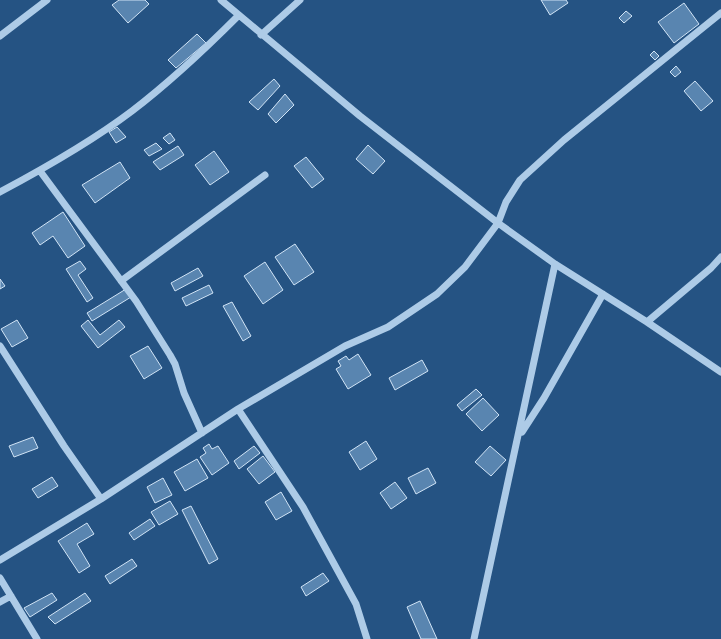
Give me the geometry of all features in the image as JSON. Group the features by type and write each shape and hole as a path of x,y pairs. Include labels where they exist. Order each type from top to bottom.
{"street":[{"path":"0,36 46,0"},
{"path":"221,0 238,16 360,116 498,223 555,264 647,322 721,372"},
{"path":"261,35 300,0"},
{"path":"0,560 101,499 238,409 345,346 388,327 437,294 465,267 498,223 506,202 520,180 564,140 721,13"},
{"path":"0,192 40,171 132,110 201,53 238,16"},
{"path":"40,171 121,282 175,364 184,392 202,433"},
{"path":"121,282 265,175"},
{"path":"647,322 711,268 721,257"},
{"path":"474,639 555,264"},
{"path":"519,435 544,398 603,294"},
{"path":"0,346 64,446 101,499"},
{"path":"238,409 303,508 356,604 367,639"},
{"path":"0,578 37,639"},
{"path":"0,602 11,596"}],"building":[{"path":"119,0 145,0 149,4 128,23 112,5"},
{"path":"541,0 566,0 568,3 550,15"},
{"path":"684,3 699,24 674,43 658,22"},
{"path":"626,11 632,16 624,23 619,18"},
{"path":"197,34 206,43 176,68 168,60"},
{"path":"654,51 659,56 655,60 650,55"},
{"path":"676,66 681,72 675,77 670,72"},
{"path":"274,79 280,86 258,110 249,102"},
{"path":"695,81 713,101 701,111 684,91"},
{"path":"285,94 294,105 276,123 268,114"},
{"path":"117,127 126,137 116,143 109,132"},
{"path":"170,133 175,140 169,144 163,138"},
{"path":"156,143 162,149 149,156 144,150"},
{"path":"368,145 385,161 373,174 356,159"},
{"path":"178,146 184,155 160,170 153,162"},
{"path":"214,151 229,172 210,185 195,165"},
{"path":"306,157 324,179 312,188 294,166"},
{"path":"120,162 130,178 95,203 82,185"},
{"path":"63,212 85,246 68,258 53,236 40,245 32,233"},
{"path":"295,244 314,272 294,285 275,257"},
{"path":"80,261 86,269 78,275 93,298 87,302 66,269"},
{"path":"265,262 283,290 263,304 244,276"},
{"path":"198,268 203,276 175,291 171,283"},
{"path":"0,279 5,286 0,289"},
{"path":"209,285 213,293 186,306 182,298"},
{"path":"126,289 131,297 92,321 87,313"},
{"path":"232,302 251,336 243,341 223,306"},
{"path":"17,320 28,338 12,347 1,329"},
{"path":"88,320 100,335 119,320 125,327 98,348 81,326"},
{"path":"148,346 162,368 144,379 130,356"},
{"path":"358,354 371,375 348,389 336,369 341,366 338,361 346,356 349,360"},
{"path":"422,360 428,371 395,390 389,378"},
{"path":"476,389 482,395 462,411 457,405"},
{"path":"483,398 499,415 482,431 466,414"},
{"path":"33,437 38,448 14,457 9,446"},
{"path":"366,441 377,459 360,470 349,452"},
{"path":"209,444 212,449 218,446 229,463 212,475 200,457 206,453 203,448"},
{"path":"254,446 260,453 239,469 234,461"},
{"path":"490,446 506,460 491,476 475,462"},
{"path":"263,456 275,472 259,484 247,469"},
{"path":"197,459 208,478 185,491 174,472"},
{"path":"428,468 436,483 416,494 408,478"},
{"path":"52,477 58,486 38,498 32,489"},
{"path":"163,478 172,495 155,503 147,487"},
{"path":"395,482 407,498 391,509 380,493"},
{"path":"281,492 292,511 276,520 265,502"},
{"path":"170,501 178,514 159,525 151,512"},
{"path":"191,506 218,559 209,564 182,510"},
{"path":"150,519 155,526 134,540 129,533"},
{"path":"87,523 94,534 77,544 90,566 79,573 58,541"},
{"path":"132,559 137,566 110,584 105,576"},
{"path":"323,573 329,581 306,596 301,587"},
{"path":"52,593 57,600 30,617 24,608"},
{"path":"85,593 91,601 55,624 48,617"},
{"path":"420,601 437,639 421,639 407,607"}]}
